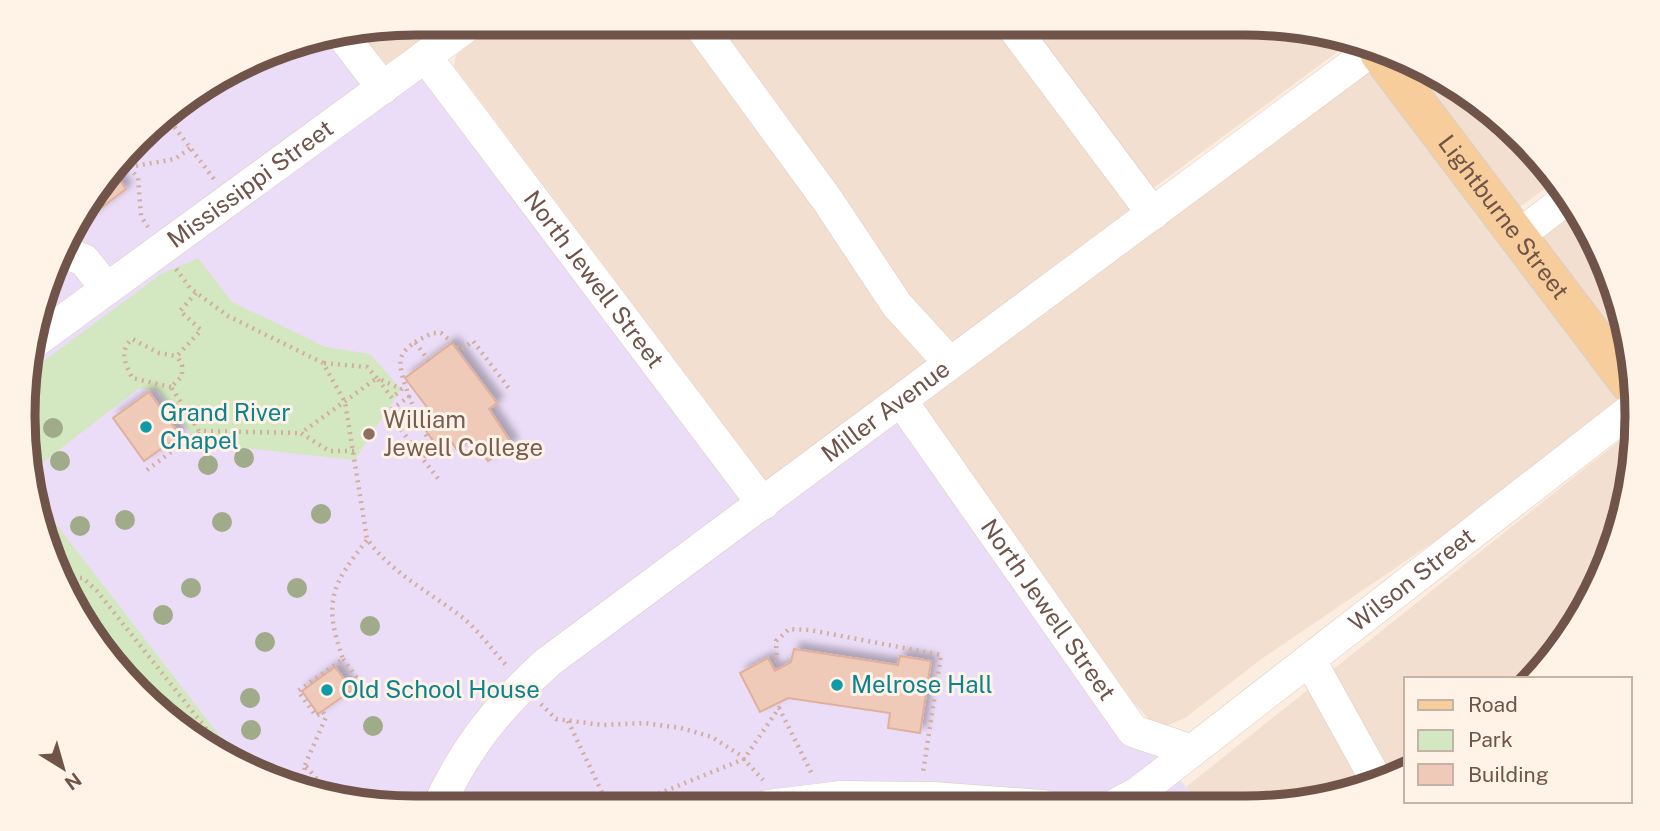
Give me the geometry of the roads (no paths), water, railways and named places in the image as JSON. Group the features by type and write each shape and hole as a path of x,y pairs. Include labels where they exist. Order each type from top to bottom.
{"main road":[{"name":"Lightburne Street","path":"1386,63 1623,375"}],"street":[{"name":"Mississippi Street","path":"43,335 454,35"},
{"path":"707,35 828,201 897,305 949,362"},
{"path":"1019,35 1153,214"},
{"path":"347,41 383,88"},
{"name":"Miller Avenue","path":"444,796 482,729 523,684 548,662 902,402 949,362 1366,55"},
{"name":"North Jewell Street","path":"425,56 763,504"},
{"path":"1518,236 1561,203"},
{"path":"71,255 84,260 107,289"},
{"name":"North Jewell Street","path":"902,402 1133,731 1192,751"},
{"name":"Wilson Street","path":"1132,796 1311,662 1625,415"},
{"path":"1311,662 1373,774"},
{"path":"835,795 868,796"}],"place":[{"name":"Grand River Chapel","path":"146,427"},
{"name":"William Jewell College","path":"369,434"},
{"name":"Melrose Hall","path":"837,685"},
{"name":"Old School House","path":"327,690"}]}
